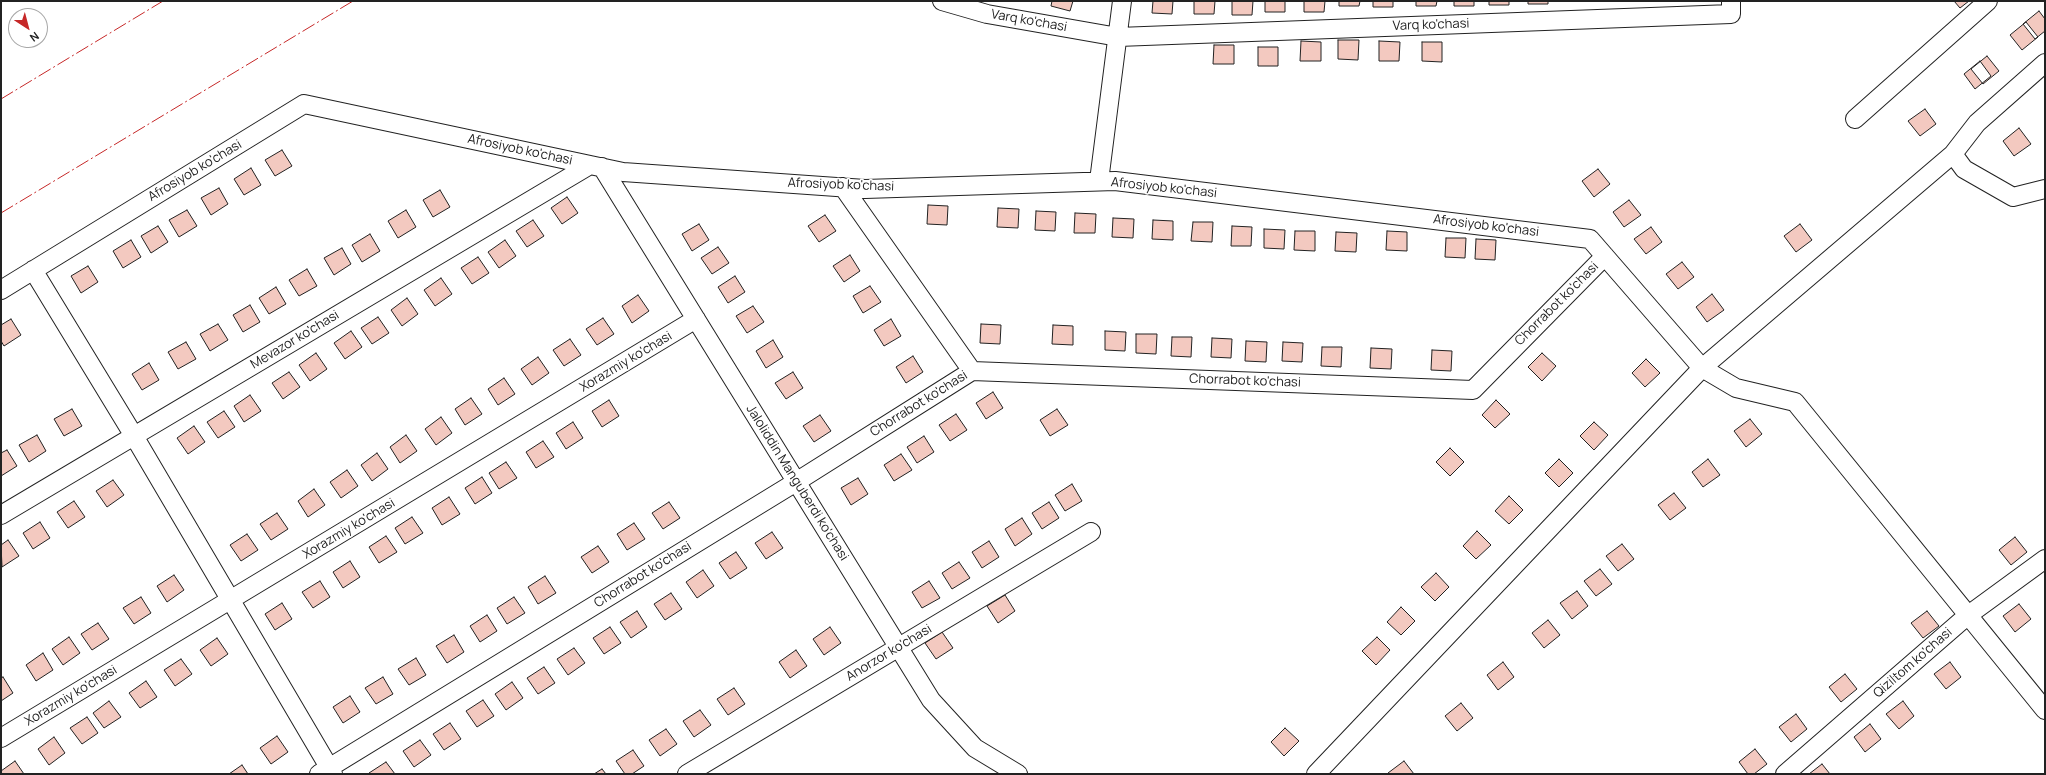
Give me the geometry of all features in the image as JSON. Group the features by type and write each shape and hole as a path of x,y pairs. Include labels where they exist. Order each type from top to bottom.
{"street":[{"name":"Varq ko'chasi","path":"942,1 987,14 1118,37 1731,14 1731,1"},
{"path":"1099,181 1122,1"},
{"path":"1855,119 1988,1"},
{"path":"1316,774 1702,368 1953,154 1977,123 2045,63"},
{"name":"Afrosiyob ko'chasi","path":"1,290 304,104 623,172 865,189 1115,181 1590,239 1702,368 1736,388 1795,402 1967,616 2045,710"},
{"path":"1953,154 1964,170 2013,197 2045,189"},
{"name":"Jaloliddin Manguberdi ko'chasi","path":"596,166 696,320 931,700 975,748 1018,774"},
{"name":"Mevazor ko'chasi","path":"1,515 596,166"},
{"path":"843,187 972,371"},
{"name":"Chorrabot ko'chasi","path":"328,772 972,371 1473,390 1605,256"},
{"path":"33,270 134,436 231,600 328,772"},
{"name":"Xorazmiy ko'chasi","path":"1,738 696,320"},
{"name":"Anorzor ko'chasi","path":"687,774 1091,532"},
{"name":"Qiziltom ko'chasi","path":"1785,774 1967,616 2045,558"}],"building":[{"path":"1052,1 1073,1 1070,11 1051,6"},
{"path":"1153,1 1173,1 1172,14 1152,13"},
{"path":"1194,1 1215,1 1214,14 1194,14"},
{"path":"1232,1 1253,1 1252,15 1232,15"},
{"path":"1265,1 1285,1 1285,12 1265,12"},
{"path":"1304,1 1325,1 1324,12 1304,12"},
{"path":"1339,1 1360,1 1359,6 1339,6"},
{"path":"1373,1 1393,1 1393,7 1373,7"},
{"path":"1416,1 1437,1 1436,6 1416,6"},
{"path":"1454,1 1474,1 1474,6 1454,6"},
{"path":"1489,1 1509,1 1509,5 1489,5"},
{"path":"1528,1 1548,1 1548,4 1528,4"},
{"path":"1954,1 1969,1 1960,8"},
{"path":"2039,11 2045,19 2045,31 2035,39 2023,24"},
{"path":"2026,22 2038,37 2022,50 2010,35"},
{"path":"1338,40 1359,40 1358,60 1338,59"},
{"path":"1301,41 1321,42 1321,61 1300,61"},
{"path":"1379,41 1400,42 1399,61 1379,61"},
{"path":"1422,42 1442,42 1442,62 1422,61"},
{"path":"1214,45 1234,45 1234,64 1213,64"},
{"path":"1258,47 1278,47 1278,66 1258,66"},
{"path":"1987,56 1999,71 1983,84 1971,69"},
{"path":"1980,61 1991,76 1975,89 1964,74"},
{"path":"1925,109 1936,124 1920,136 1908,121"},
{"path":"2019,128 2031,144 2014,156 2003,141"},
{"path":"282,150 292,166 275,176 265,160"},
{"path":"251,168 261,185 244,195 234,179"},
{"path":"1598,169 1610,184 1594,197 1582,181"},
{"path":"219,188 228,204 211,215 201,198"},
{"path":"440,190 450,207 433,217 423,200"},
{"path":"567,197 578,213 562,224 551,208"},
{"path":"1629,200 1641,215 1624,227 1613,212"},
{"path":"928,205 948,206 947,225 927,224"},
{"path":"998,208 1019,209 1018,228 997,227"},
{"path":"187,210 197,226 179,237 169,220"},
{"path":"406,210 416,227 398,238 388,221"},
{"path":"1036,211 1056,212 1055,231 1035,230"},
{"path":"1075,213 1096,214 1095,233 1074,233"},
{"path":"825,215 836,231 819,242 808,226"},
{"path":"1113,218 1134,219 1133,238 1112,237"},
{"path":"533,220 544,236 527,247 516,231"},
{"path":"1153,220 1173,221 1173,240 1152,239"},
{"path":"1193,222 1213,222 1212,242 1191,241"},
{"path":"699,224 709,240 692,251 682,234"},
{"path":"1800,224 1812,240 1796,252 1784,236"},
{"path":"158,226 168,242 151,253 141,236"},
{"path":"1232,226 1252,227 1251,246 1231,246"},
{"path":"1651,227 1662,242 1646,254 1634,239"},
{"path":"1264,229 1285,230 1284,249 1264,248"},
{"path":"1295,231 1315,231 1315,251 1294,250"},
{"path":"1387,231 1407,232 1407,251 1386,250"},
{"path":"1336,232 1357,233 1356,252 1335,251"},
{"path":"370,234 380,251 362,262 352,245"},
{"path":"1446,238 1466,238 1465,258 1445,257"},
{"path":"1476,239 1496,240 1495,260 1475,259"},
{"path":"131,240 141,257 123,268 113,251"},
{"path":"505,240 516,256 499,268 488,252"},
{"path":"718,247 729,263 712,274 701,258"},
{"path":"342,248 351,264 334,275 324,258"},
{"path":"850,255 860,271 844,282 833,266"},
{"path":"478,257 489,273 472,284 461,268"},
{"path":"1682,262 1694,277 1678,289 1666,274"},
{"path":"88,266 98,282 81,293 71,276"},
{"path":"307,269 317,286 299,296 289,280"},
{"path":"735,276 745,292 728,303 718,287"},
{"path":"441,278 452,294 435,306 424,290"},
{"path":"870,286 881,302 863,313 853,296"},
{"path":"276,287 286,304 269,314 259,298"},
{"path":"1712,294 1724,310 1707,322 1696,307"},
{"path":"638,295 649,311 632,323 622,306"},
{"path":"407,298 418,314 402,326 391,310"},
{"path":"250,305 260,322 243,332 233,315"},
{"path":"753,306 764,322 747,333 736,316"},
{"path":"378,317 389,333 372,344 361,328"},
{"path":"603,318 614,334 597,345 586,329"},
{"path":"11,319 21,335 4,346 1,341 1,325"},
{"path":"891,319 901,336 884,346 874,330"},
{"path":"218,324 228,340 210,351 200,334"},
{"path":"981,324 1001,325 1000,344 980,343"},
{"path":"1053,325 1073,326 1073,345 1052,344"},
{"path":"351,331 362,347 345,359 334,343"},
{"path":"1105,331 1126,332 1125,351 1105,350"},
{"path":"1136,334 1157,334 1156,354 1136,353"},
{"path":"1172,337 1192,337 1191,357 1171,356"},
{"path":"1212,338 1232,339 1231,358 1211,357"},
{"path":"570,339 581,355 564,366 553,350"},
{"path":"773,340 783,357 766,368 756,351"},
{"path":"1246,341 1267,342 1266,362 1245,361"},
{"path":"186,342 196,359 178,369 168,352"},
{"path":"1283,342 1303,343 1302,362 1282,361"},
{"path":"1322,347 1342,347 1341,367 1321,366"},
{"path":"1371,348 1392,349 1391,369 1370,368"},
{"path":"1432,350 1452,351 1451,371 1431,370"},
{"path":"316,353 327,369 310,381 299,365"},
{"path":"1542,353 1556,366 1542,381 1528,367"},
{"path":"913,356 923,372 906,383 896,367"},
{"path":"538,357 549,373 532,385 521,369"},
{"path":"1646,359 1660,373 1645,387 1632,373"},
{"path":"149,363 159,380 142,390 132,374"},
{"path":"289,372 300,387 283,399 272,383"},
{"path":"793,372 803,388 786,399 775,383"},
{"path":"504,378 515,394 498,405 488,389"},
{"path":"993,392 1003,408 986,419 976,403"},
{"path":"250,395 261,411 244,422 234,406"},
{"path":"471,398 482,414 465,425 455,409"},
{"path":"609,400 619,416 602,427 592,411"},
{"path":"1496,400 1510,414 1495,428 1482,415"},
{"path":"72,409 82,426 64,436 54,419"},
{"path":"1057,409 1068,425 1050,436 1040,420"},
{"path":"224,411 235,427 218,438 207,422"},
{"path":"956,414 967,430 950,441 939,425"},
{"path":"820,415 831,431 814,442 803,426"},
{"path":"441,417 452,433 436,445 425,429"},
{"path":"1750,419 1762,434 1746,447 1734,431"},
{"path":"573,422 583,438 566,449 556,433"},
{"path":"1594,422 1608,435 1594,450 1580,436"},
{"path":"194,426 205,442 188,454 177,438"},
{"path":"37,435 46,451 29,462 19,445"},
{"path":"406,435 417,451 400,463 390,447"},
{"path":"924,436 934,452 917,463 907,447"},
{"path":"543,441 554,457 536,468 526,452"},
{"path":"1450,448 1464,462 1450,476 1436,462"},
{"path":"7,450 17,466 1,476 1,453"},
{"path":"377,453 388,469 372,481 361,465"},
{"path":"901,454 912,470 894,481 884,465"},
{"path":"1559,459 1573,473 1559,487 1545,473"},
{"path":"1708,459 1720,475 1703,487 1692,472"},
{"path":"506,462 517,478 499,489 489,473"},
{"path":"347,470 358,486 341,498 330,482"},
{"path":"482,477 492,493 475,504 465,488"},
{"path":"858,478 868,494 851,505 841,488"},
{"path":"113,480 124,495 107,507 96,491"},
{"path":"1072,484 1082,501 1065,511 1055,495"},
{"path":"314,489 325,505 308,517 298,501"},
{"path":"1674,493 1686,508 1670,520 1658,505"},
{"path":"1509,496 1523,510 1509,524 1495,511"},
{"path":"449,497 460,514 442,525 432,508"},
{"path":"74,501 85,517 68,528 57,512"},
{"path":"669,502 680,518 663,529 652,513"},
{"path":"1049,502 1059,518 1042,529 1032,513"},
{"path":"277,513 288,529 271,540 260,524"},
{"path":"412,517 423,533 405,544 395,528"},
{"path":"1022,518 1032,534 1015,546 1005,529"},
{"path":"40,522 50,538 33,549 23,533"},
{"path":"634,523 645,539 627,550 617,534"},
{"path":"1477,531 1491,545 1476,559 1463,546"},
{"path":"772,532 783,548 766,559 755,543"},
{"path":"247,534 258,550 241,561 230,545"},
{"path":"386,536 397,552 379,563 369,547"},
{"path":"2015,537 2027,552 2011,565 1999,550"},
{"path":"8,540 19,556 2,567 1,545"},
{"path":"989,541 999,557 982,568 972,552"},
{"path":"1622,544 1634,559 1618,571 1606,556"},
{"path":"598,546 609,562 592,573 581,557"},
{"path":"736,552 747,568 730,579 719,563"},
{"path":"350,561 360,577 343,588 333,572"},
{"path":"959,562 970,578 952,589 942,573"},
{"path":"1600,569 1612,584 1596,596 1584,581"},
{"path":"703,570 714,586 697,598 686,582"},
{"path":"1436,573 1449,587 1435,601 1421,587"},
{"path":"174,575 184,590 167,602 157,586"},
{"path":"545,576 556,593 538,604 528,587"},
{"path":"320,581 330,597 313,608 302,592"},
{"path":"929,581 940,598 922,608 912,592"},
{"path":"1577,591 1588,606 1572,619 1560,603"},
{"path":"671,593 682,609 665,620 654,604"},
{"path":"1005,595 1015,611 998,623 987,606"},
{"path":"141,597 151,613 134,624 123,608"},
{"path":"514,597 525,613 507,624 497,608"},
{"path":"282,603 292,619 275,630 265,614"},
{"path":"2019,604 2031,619 2015,632 2003,616"},
{"path":"1401,607 1415,621 1401,635 1387,622"},
{"path":"637,611 647,627 631,638 620,622"},
{"path":"1927,611 1939,626 1923,638 1911,623"},
{"path":"487,615 497,631 480,642 470,626"},
{"path":"1548,620 1560,635 1544,648 1532,633"},
{"path":"98,623 109,639 92,650 81,634"},
{"path":"610,627 621,643 604,654 593,638"},
{"path":"830,627 841,643 824,655 813,639"},
{"path":"942,632 953,648 936,659 925,643"},
{"path":"454,635 464,652 447,663 436,646"},
{"path":"69,637 80,653 63,665 52,649"},
{"path":"1377,637 1390,650 1376,665 1362,651"},
{"path":"217,638 228,654 211,666 200,650"},
{"path":"574,648 585,663 568,675 557,659"},
{"path":"796,650 807,666 790,678 779,662"},
{"path":"43,653 53,670 36,681 26,665"},
{"path":"416,658 426,675 409,685 398,669"},
{"path":"181,659 192,674 175,686 164,670"},
{"path":"1503,662 1514,677 1498,690 1487,675"},
{"path":"1950,662 1961,677 1946,689 1934,674"},
{"path":"544,667 555,683 538,694 527,678"},
{"path":"1845,674 1857,689 1841,702 1829,687"},
{"path":"3,677 13,693 1,701 1,678"},
{"path":"383,677 393,694 376,704 365,688"},
{"path":"146,681 157,697 140,708 129,693"},
{"path":"512,682 523,698 506,710 495,694"},
{"path":"734,688 745,704 728,715 717,699"},
{"path":"350,696 360,712 343,723 333,707"},
{"path":"483,700 494,716 477,727 466,711"},
{"path":"109,701 121,717 104,728 93,713"},
{"path":"1903,701 1914,716 1899,729 1886,714"},
{"path":"1461,703 1473,718 1457,731 1445,716"},
{"path":"700,710 711,725 694,737 683,721"},
{"path":"1796,714 1807,729 1791,742 1779,727"},
{"path":"87,717 98,733 82,744 70,728"},
{"path":"450,723 461,739 444,750 433,734"},
{"path":"1870,724 1881,739 1865,752 1854,737"},
{"path":"1285,728 1299,741 1284,756 1271,742"},
{"path":"666,729 677,744 660,756 649,740"},
{"path":"277,736 288,752 271,764 260,748"},
{"path":"54,737 65,753 49,765 38,749"},
{"path":"420,740 431,755 414,767 403,751"},
{"path":"1755,749 1767,764 1754,774 1748,774 1739,762"},
{"path":"633,750 644,766 632,774 625,774 616,761"},
{"path":"15,761 24,774 1,774 1,771"},
{"path":"1404,761 1414,774 1388,774 1388,773"},
{"path":"386,762 395,774 369,773"},
{"path":"1822,764 1830,774 1809,774"},
{"path":"242,765 248,774 229,774"},
{"path":"602,769 606,774 594,774"}],"power":[{"path":"1,99 163,1"},
{"path":"1,213 353,1"}]}
